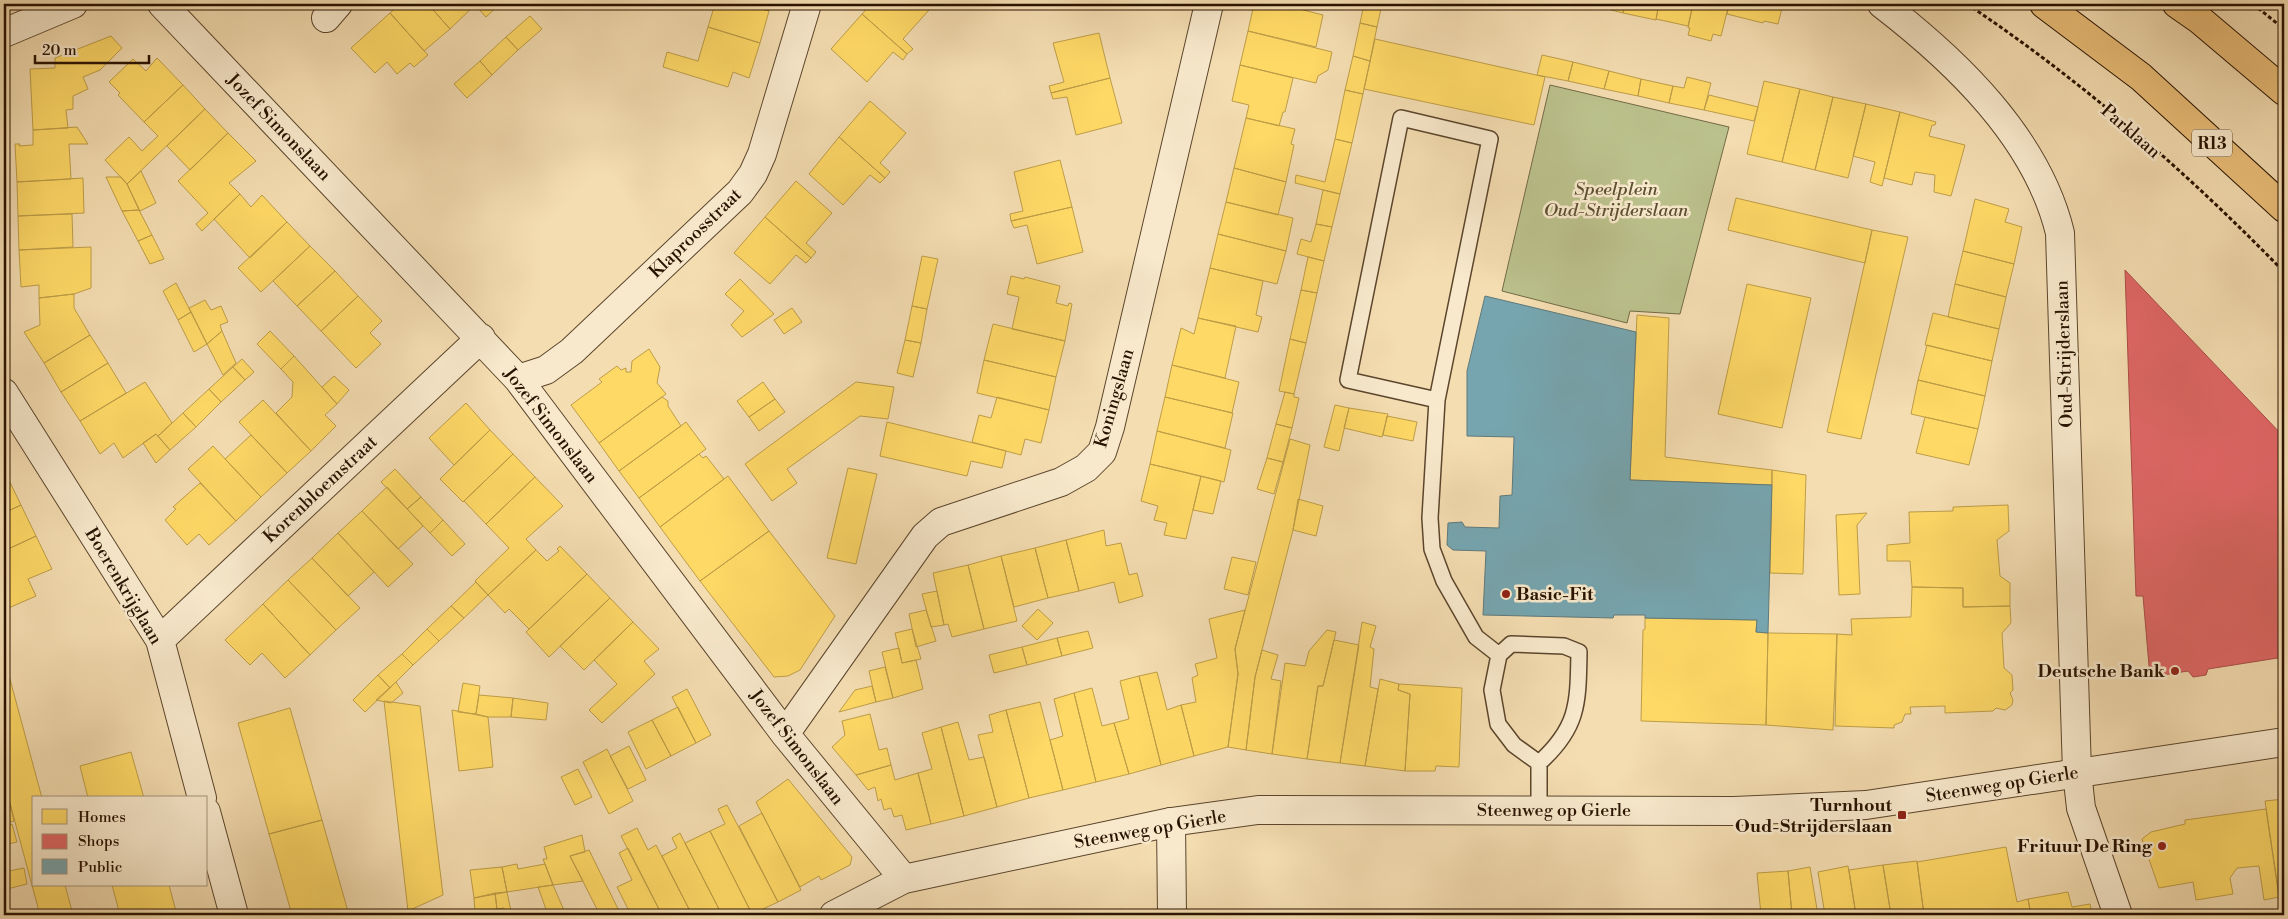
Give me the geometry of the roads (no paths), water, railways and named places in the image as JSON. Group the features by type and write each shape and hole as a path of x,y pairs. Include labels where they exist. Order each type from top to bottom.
{"main road":[{"name":"R13","path":"2044,4 2141,78 2284,208"},
{"path":"2177,4 2216,33 2284,91"}],"street":[{"path":"4,33 73,4"},
{"name":"Jozef Simonslaan","path":"162,4 518,379 785,734 904,879"},
{"name":"Klaproosstraat","path":"518,379 546,370 572,352 740,192 753,174 762,154 806,4"},
{"name":"Koningslaan","path":"785,734 925,536 940,522 1061,482 1086,468 1102,452 1110,427 1209,4"},
{"name":"Oud-Strijderslaan","path":"1882,4 1905,22 1967,78 2020,144 2053,204 2060,233 2076,772 2081,808 2118,915"},
{"path":"2203,4 2216,33"},
{"name":"Korenbloemstraat","path":"160,640 481,338"},
{"name":"Boerenkrijglaan","path":"4,393 160,640 201,796"},
{"name":"Steenweg op Gierle","path":"834,915 904,879 1172,822 1258,810 1734,811 1866,805 2284,742"},
{"path":"208,819 234,915"},
{"path":"1172,822 1172,915"}],"lane":[{"path":"1437,400 1348,380 1401,118 1490,139 1437,400 1430,518 1432,549 1444,581 1476,637 1499,655"},
{"path":"1538,763 1514,745 1498,724 1492,690 1499,655 1511,644 1564,646 1578,652 1578,689 1573,719 1557,746 1538,763 1539,810"}],"place":[{"name":"Basic-Fit","path":"1506,594"},
{"name":"Deutsche Bank","path":"2175,671"},
{"name":"Turnhout Oud-Strijderslaan","path":"1902,815"},
{"name":"Frituur De Ring","path":"2162,846"}],"park label":[{"name":"Speelplein Oud-Strijderslaan","path":"1616,199"}]}
